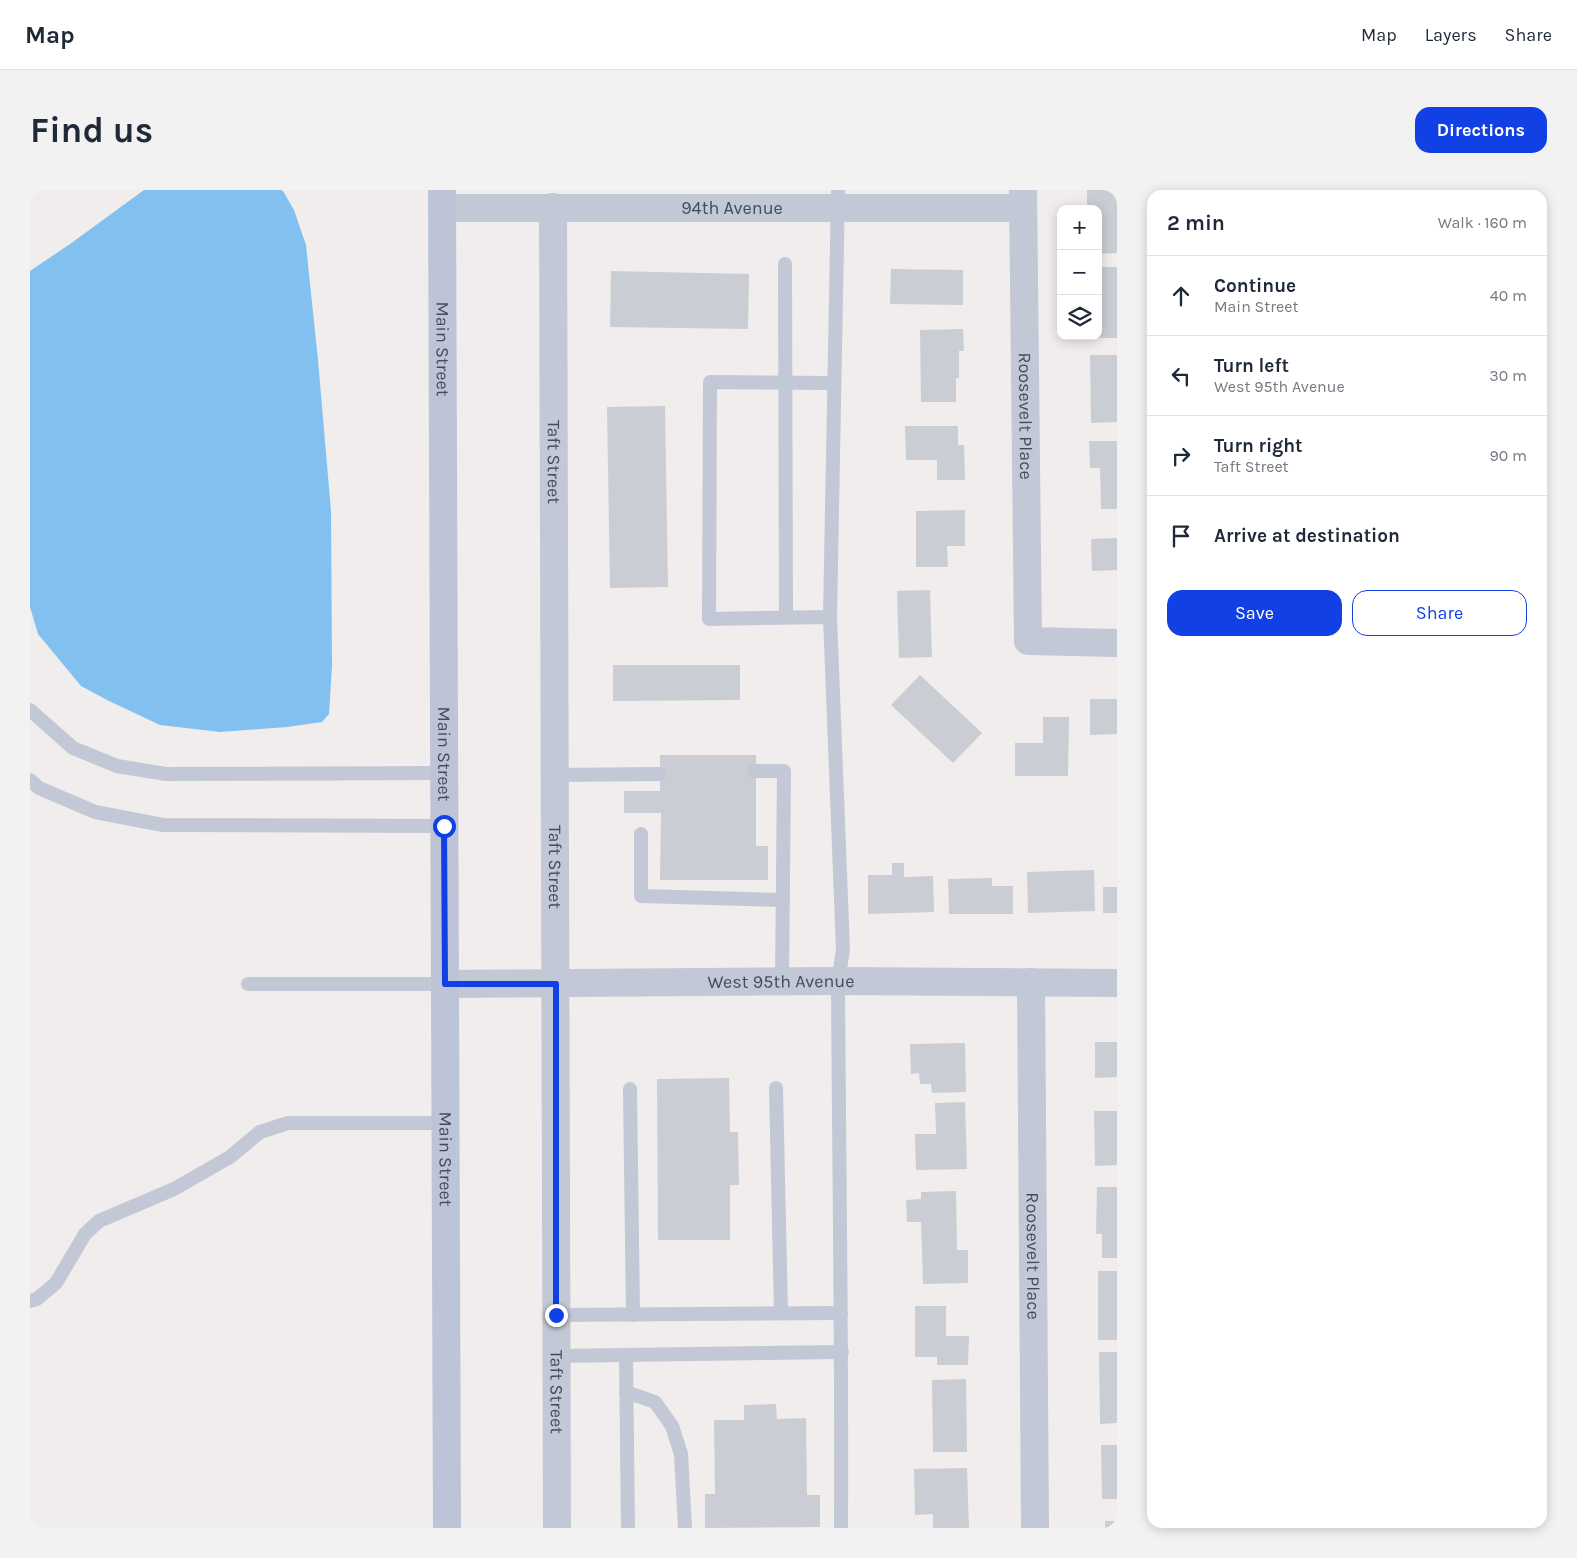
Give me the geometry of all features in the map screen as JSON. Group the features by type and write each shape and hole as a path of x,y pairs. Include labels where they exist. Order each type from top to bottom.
{"main road":[{"name":"Main Street","path":"442,199 447,1528"}],"street":[{"name":"94th Avenue","path":"442,199 553,207 838,198 1023,199"},
{"name":"Roosevelt Place","path":"1023,199 1028,641 1117,643"},
{"name":"Taft Street","path":"553,207 557,1528"},
{"name":"West 95th Avenue","path":"445,984 838,981 1117,983"},
{"name":"Roosevelt Place","path":"1031,982 1035,1528"}],"lane":[{"path":"838,198 830,617 843,950 838,981 840,1313 842,1352 841,1528"},
{"path":"785,264 786,618"},
{"path":"830,617 709,619 710,382 834,383"},
{"path":"30,710 73,748 117,766 166,774 444,773"},
{"path":"754,771 784,771 782,982"},
{"path":"555,775 659,774"},
{"path":"30,780 39,788 95,812 162,824 444,826"},
{"path":"641,834 641,896 783,900"},
{"path":"248,984 445,984"},
{"path":"776,1088 780,1313"},
{"path":"630,1089 633,1314"},
{"path":"30,1301 37,1299 56,1283 85,1234 99,1221 174,1189 230,1157 260,1132 288,1124 445,1123"},
{"path":"556,1315 840,1313"},
{"path":"556,1356 842,1352"},
{"path":"626,1356 628,1528"},
{"path":"626,1392 655,1402 672,1426 682,1454 685,1528"}],"water":[{"path":"144,190 281,190 294,210 306,245 331,511 332,666 329,714 322,722 287,727 220,732 160,725 81,686 38,634 30,607 30,271"}],"building":[{"path":"1087,190 1117,190 1117,253 1102,254 1102,205 1087,205"},
{"path":"1102,267 1117,267 1117,338 1102,338"},
{"path":"891,269 963,270 963,305 890,304"},
{"path":"611,271 749,274 748,329 610,327"},
{"path":"963,329 964,351 959,351 959,378 956,378 956,402 921,402 920,330"},
{"path":"1090,355 1117,355 1117,422 1091,423"},
{"path":"665,406 668,587 610,588 607,407"},
{"path":"905,426 958,426 958,445 964,445 965,480 937,480 937,460 906,460"},
{"path":"1089,441 1117,441 1117,509 1101,509 1100,468 1090,468"},
{"path":"965,510 965,546 947,546 948,567 916,567 916,511"},
{"path":"1117,538 1117,570 1092,571 1091,539"},
{"path":"930,590 932,657 899,658 897,591"},
{"path":"613,665 740,665 740,700 613,701"},
{"path":"920,675 982,733 953,763 891,705"},
{"path":"1090,699 1117,699 1117,734 1090,735"},
{"path":"1043,717 1069,717 1068,776 1015,776 1015,743 1043,743"},
{"path":"660,755 756,755 756,846 768,846 768,880 660,880 661,813 624,813 624,791 660,791"},
{"path":"892,863 904,863 904,877 933,876 934,912 868,914 868,875 892,875"},
{"path":"1094,870 1095,911 1028,913 1027,872"},
{"path":"992,878 992,886 1013,886 1013,914 949,914 948,879"},
{"path":"1103,887 1117,887 1117,913 1103,913"},
{"path":"1095,1042 1117,1042 1117,1077 1095,1078"},
{"path":"965,1043 966,1092 932,1093 931,1084 920,1084 919,1073 911,1074 910,1044"},
{"path":"729,1078 730,1132 738,1132 739,1185 730,1185 730,1240 658,1240 657,1079"},
{"path":"965,1102 967,1169 916,1170 915,1134 936,1134 935,1103"},
{"path":"1094,1111 1117,1111 1117,1165 1095,1166"},
{"path":"1097,1187 1117,1187 1117,1258 1102,1258 1102,1234 1096,1234"},
{"path":"956,1191 957,1250 968,1250 968,1283 923,1284 921,1222 907,1222 906,1200 921,1199 921,1192"},
{"path":"1098,1271 1117,1271 1117,1340 1098,1340"},
{"path":"915,1306 946,1306 946,1336 969,1336 968,1365 937,1365 937,1357 915,1357"},
{"path":"1099,1352 1117,1352 1117,1423 1100,1424"},
{"path":"966,1379 967,1452 933,1452 932,1380"},
{"path":"776,1404 777,1419 806,1418 807,1495 820,1495 820,1527 705,1528 705,1494 715,1494 714,1420 744,1420 744,1405"},
{"path":"1101,1445 1117,1445 1117,1499 1102,1499"},
{"path":"967,1468 969,1528 933,1528 933,1514 915,1515 914,1469"},
{"path":"1105,1521 1117,1521 1117,1528 1105,1528"}],"route":[{"path":"444,826 445,984 556,984 556,1315"}]}
